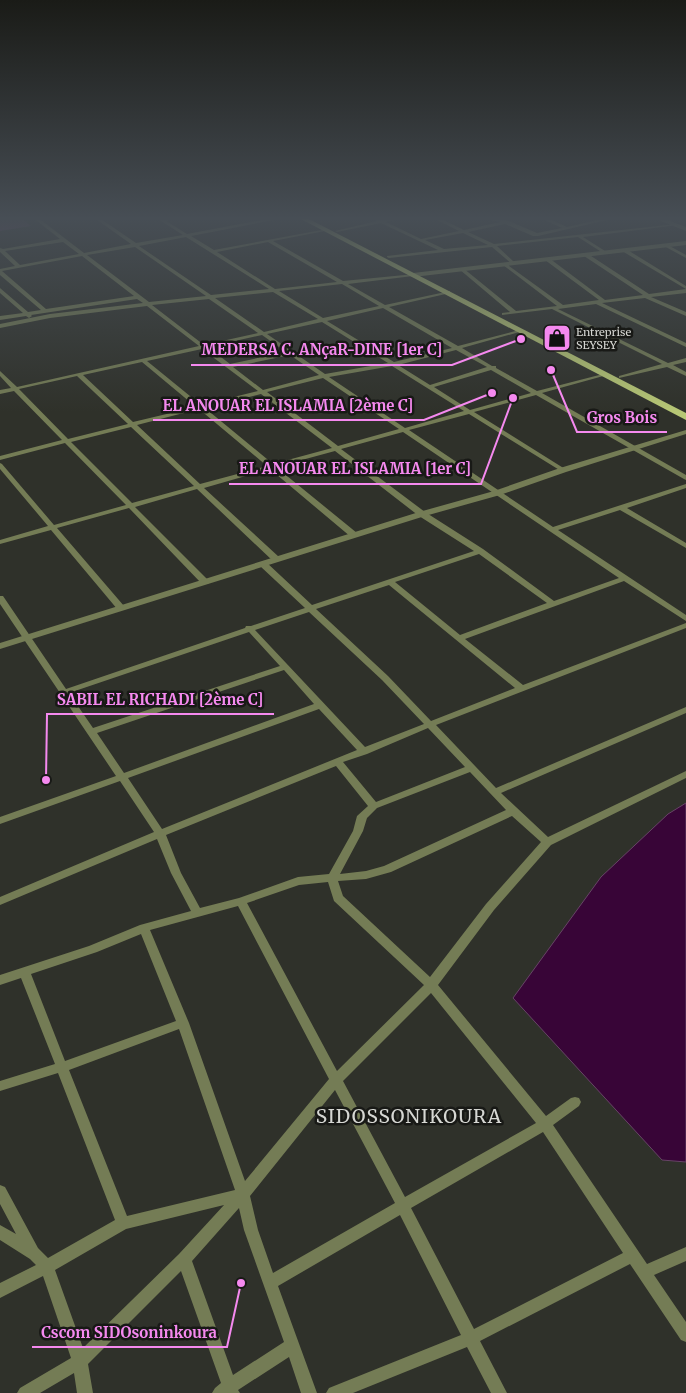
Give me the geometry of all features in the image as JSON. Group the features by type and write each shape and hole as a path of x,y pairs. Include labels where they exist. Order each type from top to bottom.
{"main road":[{"path":"431,282 686,417"},
{"path":"434,282 504,314 686,410"}],"street":[{"path":"12,282 45,311"},
{"path":"118,282 422,514 480,551 552,603"},
{"path":"188,282 404,431 554,529 686,619"},
{"path":"261,282 562,470"},
{"path":"0,326 147,304 352,282"},
{"path":"478,282 515,313"},
{"path":"532,282 562,307"},
{"path":"579,282 603,301"},
{"path":"626,282 646,296 686,314"},
{"path":"674,282 686,290"},
{"path":"344,283 686,478"},
{"path":"0,290 33,320"},
{"path":"504,314 686,290"},
{"path":"0,392 448,292"},
{"path":"0,318 138,297"},
{"path":"596,302 686,345"},
{"path":"553,308 686,374"},
{"path":"0,458 324,376 394,364 520,330"},
{"path":"229,366 290,353"},
{"path":"143,360 354,535"},
{"path":"622,377 686,360"},
{"path":"429,386 494,367"},
{"path":"0,372 205,582"},
{"path":"78,374 276,560"},
{"path":"0,542 606,374"},
{"path":"0,646 686,432"},
{"path":"0,465 121,608"},
{"path":"554,529 686,486"},
{"path":"621,506 686,546"},
{"path":"65,692 309,607 480,551"},
{"path":"262,564 385,678 513,811 547,842"},
{"path":"459,638 625,578"},
{"path":"389,581 521,688"},
{"path":"0,598 160,833 176,873 198,914"},
{"path":"0,901 160,833 521,688 686,625"},
{"path":"249,628 364,752"},
{"path":"92,732 285,667"},
{"path":"0,821 320,705"},
{"path":"495,792 686,710"},
{"path":"338,762 374,806"},
{"path":"472,768 374,806 362,816 358,831 332,878 338,898 430,985 545,1124 686,1334"},
{"path":"25,1393 80,1361 184,1259 243,1194 336,1080 430,985 490,907 547,842 686,774"},
{"path":"0,980 93,949 144,928 241,901 298,881 320,877 332,878 366,875 387,869 513,811"},
{"path":"241,901 404,1206 499,1393"},
{"path":"144,928 183,1023 243,1194 251,1230 309,1393"},
{"path":"24,971 123,1223"},
{"path":"0,1086 62,1067 183,1023"},
{"path":"269,1282 545,1124 575,1102"},
{"path":"0,1192 35,1254 47,1267 80,1361 85,1393"},
{"path":"0,1291 47,1267 123,1223 243,1194"},
{"path":"0,1232 35,1254"},
{"path":"644,1272 686,1254"},
{"path":"334,1393 471,1338 633,1256"},
{"path":"184,1259 227,1391 293,1346"}],"shaded area":[{"path":"686,803 686,1162 662,1160 513,998 601,877 668,814"}],"place":[{"name":"Entreprise SEYSEY","path":"557,338"},
{"name":"MEDERSA C. ANçaR-DINE [1er C]","path":"521,339"},
{"name":"Gros Bois","path":"551,370"},
{"name":"EL ANOUAR EL ISLAMIA [2ème C]","path":"492,393"},
{"name":"EL ANOUAR EL ISLAMIA [1er C]","path":"513,398"},
{"name":"SABIL EL RICHADI [2ème C]","path":"46,780"},
{"name":"Cscom SIDOsoninkoura","path":"241,1283"}],"district":[{"name":"SIDOSSONIKOURA","path":"409,1116"}]}
